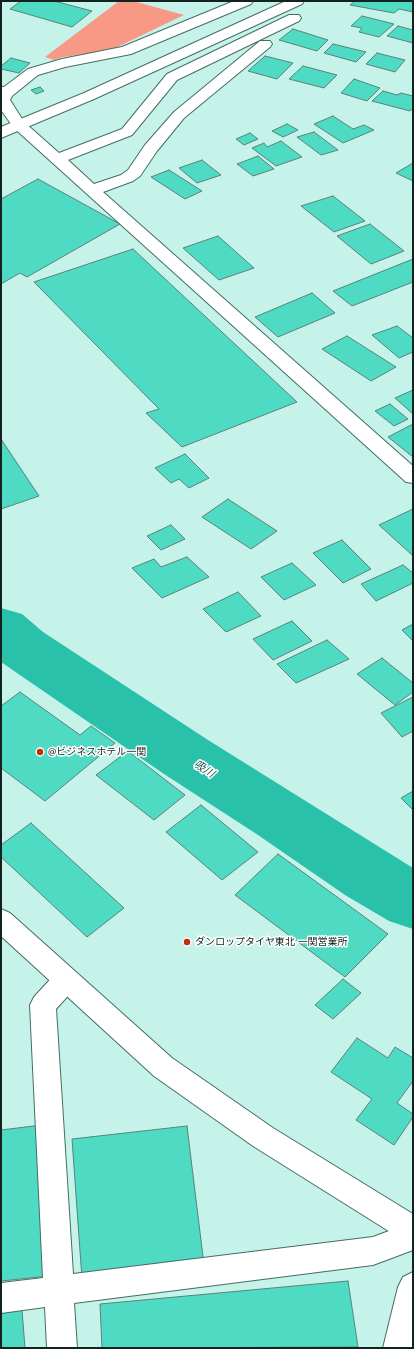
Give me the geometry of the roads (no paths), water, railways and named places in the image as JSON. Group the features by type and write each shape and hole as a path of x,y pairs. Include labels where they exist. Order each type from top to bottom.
{"street":[{"path":"246,1 126,51 62,63 33,72 3,92 2,100 19,125 413,477"},
{"path":"1,133 89,96 297,1"},
{"path":"57,159 127,132 172,77 294,18"},
{"path":"92,190 127,178 134,173 151,148 179,115 265,44"},
{"path":"1,920 163,1067 263,1137 413,1230"},
{"path":"62,1348 43,1005 66,980"},
{"path":"1,1298 373,1251 413,1236"},
{"path":"398,1348 413,1287"}],"waterway":[{"name":"吸川","path":"1,629 22,647 186,757 281,817 369,876 413,901"}],"place":[{"name":"@ビジネスホテル一関","path":"40,752"},
{"name":"ダンロップタイヤ東北 一関営業所","path":"187,942"}]}
